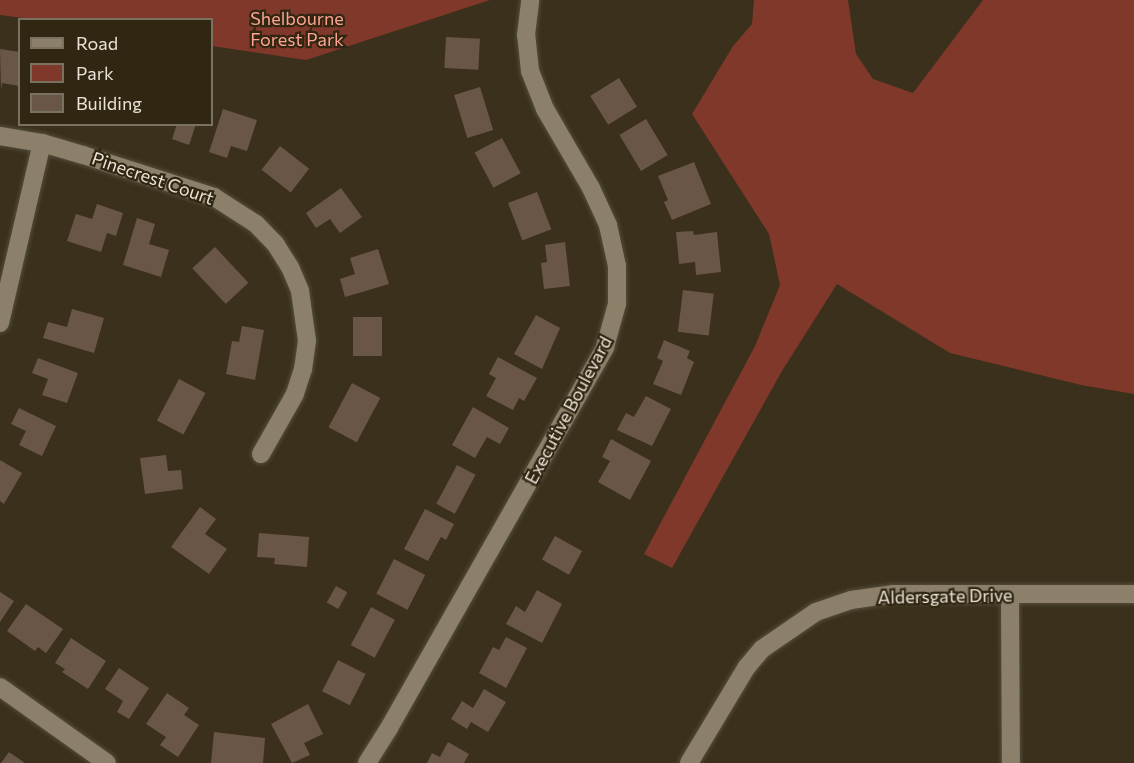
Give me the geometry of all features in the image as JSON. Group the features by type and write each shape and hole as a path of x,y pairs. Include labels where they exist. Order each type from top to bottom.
{"street":[{"name":"Executive Boulevard","path":"367,763 605,347 615,312 617,266 608,225 591,188 545,109 530,71 526,35 530,0"},
{"name":"Pinecrest Court","path":"0,136 42,143 214,197 256,224 276,245 290,267 300,291 307,341 303,369 295,394 261,454"},
{"path":"0,323 42,143"},
{"name":"Aldersgate Drive","path":"689,763 746,668 762,649 816,612 851,600 893,594 1134,594"},
{"path":"1010,594 1011,763"},
{"path":"0,687 107,763"}],"green space":[{"name":"Shelbourne Forest Park","path":"0,0 490,0 306,60 213,46 213,18 24,18 0,15"},
{"path":"754,0 848,0 856,54 873,79 913,93 983,0 1134,0 1134,394 1081,385 950,353 837,284 782,371 672,568 644,554 755,346 780,285 769,234 692,114 733,46 752,24"}],"building":[{"path":"446,37 480,39 478,70 444,68"},
{"path":"0,49 18,52 18,86 2,83 1,90"},
{"path":"619,78 637,107 608,125 590,96"},
{"path":"480,87 493,130 467,138 454,95"},
{"path":"223,109 257,120 247,151 231,146 227,158 209,152"},
{"path":"646,119 668,155 641,171 619,135"},
{"path":"176,126 195,126 189,145 172,139"},
{"path":"502,138 521,173 493,188 475,153"},
{"path":"280,146 309,169 291,192 262,170"},
{"path":"694,162 711,204 672,220 664,202 668,200 658,176"},
{"path":"341,188 362,217 340,233 330,219 316,228 306,213"},
{"path":"537,192 551,229 522,240 508,203"},
{"path":"97,204 123,213 116,236 107,233 101,252 67,241 76,214 92,219"},
{"path":"137,218 155,224 149,244 169,250 161,277 123,265"},
{"path":"693,231 694,235 717,232 721,272 696,275 695,262 679,264 676,232"},
{"path":"565,242 570,286 544,289 541,263 547,262 545,245"},
{"path":"215,247 248,283 226,304 192,268"},
{"path":"378,249 389,284 345,297 340,279 355,274 350,258"},
{"path":"683,290 714,294 709,335 678,332"},
{"path":"72,309 104,318 94,353 43,338 48,322 67,327"},
{"path":"536,315 560,328 542,369 514,354"},
{"path":"353,317 382,317 382,356 353,356"},
{"path":"242,326 264,330 255,380 226,374 232,341 239,342"},
{"path":"664,340 690,351 687,358 694,362 681,395 653,384 663,361 657,358"},
{"path":"498,357 537,378 524,401 519,398 513,410 486,396 496,378 489,374"},
{"path":"38,358 78,373 67,403 42,395 48,379 32,373"},
{"path":"179,379 205,393 183,435 157,420"},
{"path":"352,383 380,398 357,442 329,427"},
{"path":"646,396 671,409 652,446 617,430 626,413 634,417"},
{"path":"473,407 509,428 500,444 487,437 475,458 452,445"},
{"path":"19,408 56,426 42,456 19,445 26,431 11,424"},
{"path":"611,439 651,461 630,500 598,482 610,461 602,457"},
{"path":"166,455 168,471 181,470 183,489 145,494 140,458"},
{"path":"0,460 22,473 4,504 0,501"},
{"path":"457,465 476,475 455,514 436,504"},
{"path":"200,507 216,519 205,534 227,549 209,574 171,547"},
{"path":"425,509 454,524 446,540 441,537 428,561 404,549"},
{"path":"259,533 309,537 307,567 274,564 275,558 257,557"},
{"path":"555,536 582,551 569,575 542,560"},
{"path":"394,559 425,575 407,610 376,594"},
{"path":"336,586 347,592 338,609 327,603"},
{"path":"537,590 562,604 542,643 506,624 516,606 525,612"},
{"path":"0,592 14,601 0,622"},
{"path":"26,604 63,629 46,653 38,647 35,651 7,631"},
{"path":"371,607 395,620 375,658 351,645"},
{"path":"506,637 527,648 506,688 479,673 493,647 499,650"},
{"path":"71,638 106,661 88,689 62,672 65,669 55,663"},
{"path":"338,660 366,674 350,705 322,691"},
{"path":"119,668 149,688 129,719 117,712 123,701 105,689"},
{"path":"484,689 506,702 488,732 471,722 467,729 451,719 462,701 473,708"},
{"path":"167,693 189,708 184,715 199,725 178,757 160,745 166,737 146,724"},
{"path":"308,704 323,734 304,743 310,755 292,763 271,724"},
{"path":"214,732 265,738 263,763 211,763"},
{"path":"448,742 469,754 464,763 427,763 432,753 440,757"},
{"path":"9,752 25,763 1,763"}]}
